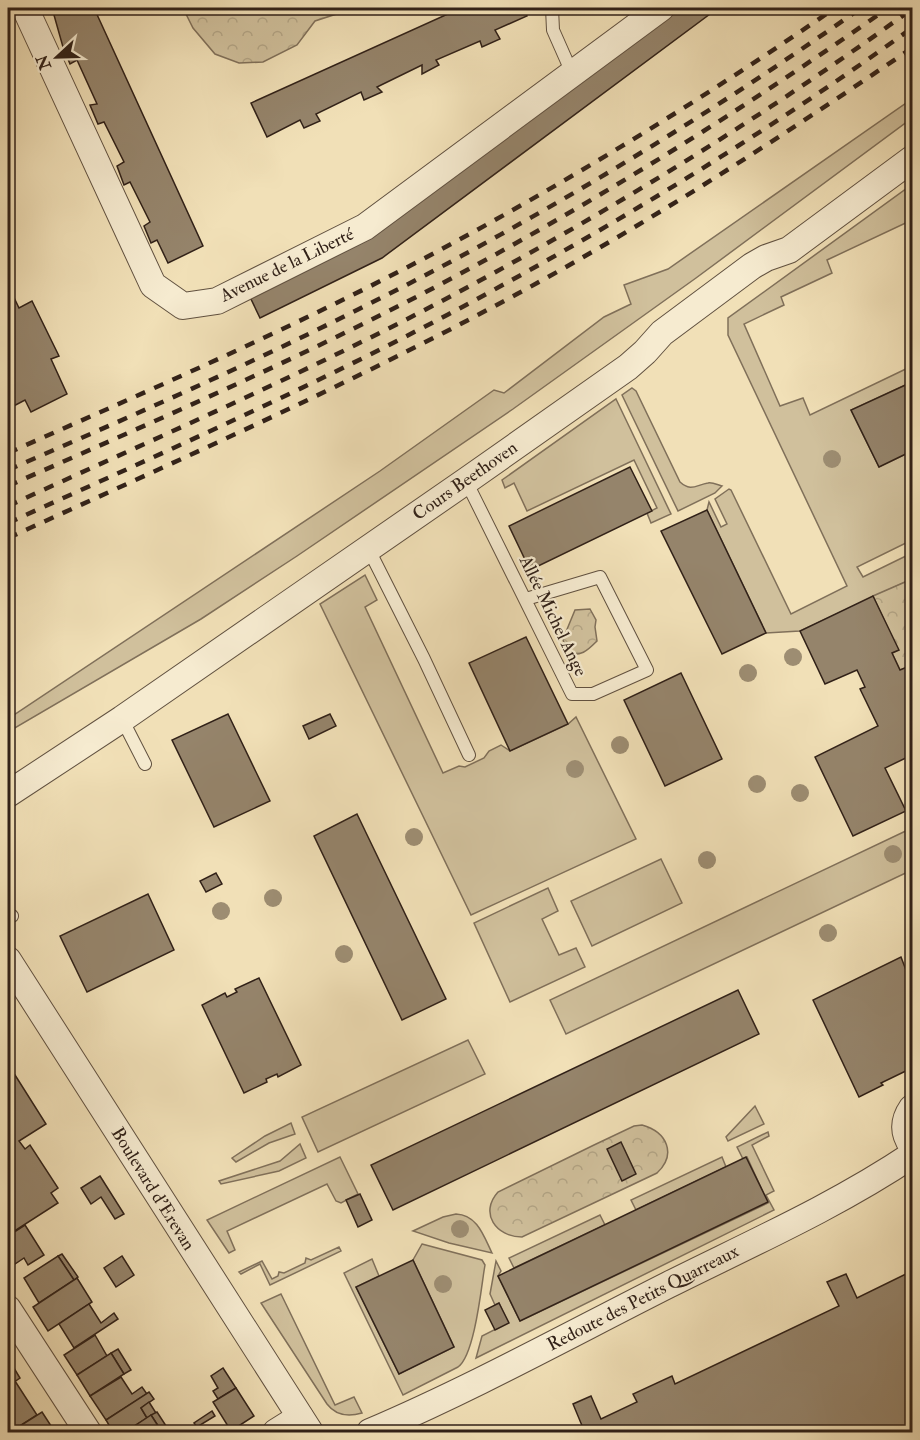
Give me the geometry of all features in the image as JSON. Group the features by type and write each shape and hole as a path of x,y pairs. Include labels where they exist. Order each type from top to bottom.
{"street":[{"name":"Avenue de la Liberté","path":"25,8 153,285 183,306 217,301 365,227 661,8"},
{"name":"Cours Beethoven","path":"8,794 122,719 466,481 636,361 662,333 752,266 789,250 912,159"},
{"name":"Boulevard d'Erevan","path":"8,960 305,1425"},
{"path":"912,1108 907,1115 905,1131 912,1146"},
{"name":"Redoute des Petits Quarreaux","path":"370,1432 481,1380 874,1181 912,1155"},
{"path":"8,1309 88,1432"},
{"path":"276,1432 305,1425"}],"lane":[{"path":"552,8 553,30 572,73"},
{"name":"Allée Michel Ange","path":"466,481 572,694 593,694 647,670 600,577 526,599"},
{"path":"368,548 469,755"},
{"path":"122,719 145,764"}],"green space":[{"path":"183,8 352,8 315,21 297,45 263,62 239,63 215,54 193,28"},
{"path":"912,99 912,118 696,278 513,409 201,619 8,732 8,719 380,471 494,390 504,393 604,317 631,304 624,285 668,269"},
{"path":"910,186 912,220 827,260 832,273 781,297 784,305 744,324 780,406 803,398 810,415 912,366 912,382 851,410 879,467 912,451 912,540 857,567 863,577 912,553 912,579 800,631 766,633 707,510 709,502 721,527 727,524 715,499 729,489 791,614 847,586 728,335 728,318"},
{"path":"632,388 636,391 680,482 687,487 710,483 722,486 715,493 678,511 622,395"},
{"path":"616,399 671,514 651,523 647,513 657,508 634,460 527,511 514,483 505,488 502,480"},
{"path":"365,575 377,600 365,607 443,773 459,766 465,767 484,758 489,751 501,745 510,751 568,724 576,717 636,839 471,915 320,604"},
{"path":"912,579 912,679 907,668 900,670 892,653 898,650 873,596"},
{"path":"590,609 596,620 597,641 583,652 566,653 563,639 575,610"},
{"path":"912,828 912,870 566,1034 550,1000"},
{"path":"661,859 682,903 592,946 571,901"},
{"path":"548,888 558,911 542,919 559,955 576,948 585,967 510,1002 474,923"},
{"path":"468,1040 485,1074 318,1152 302,1117"},
{"path":"755,1106 764,1124 728,1141 726,1137"},
{"path":"291,1123 295,1134 269,1143 236,1162 232,1158 265,1136"},
{"path":"642,1125 658,1133 666,1144 667,1158 657,1173 522,1237 505,1233 493,1222 490,1208 498,1192 634,1126"},
{"path":"768,1132 769,1136 752,1145 774,1191 766,1195 774,1210 476,1358 482,1336 508,1323 499,1303 495,1305 490,1294 496,1261 501,1271 498,1276 520,1321 768,1203 747,1157 743,1159 737,1147"},
{"path":"300,1144 306,1158 279,1171 221,1184 219,1181 280,1161"},
{"path":"340,1157 358,1194 341,1203 336,1201 327,1184 227,1231 235,1250 229,1253 207,1220"},
{"path":"722,1157 726,1167 636,1210 631,1200"},
{"path":"464,1215 475,1223 492,1253 449,1243 413,1231 443,1217"},
{"path":"600,1215 605,1225 514,1268 509,1258"},
{"path":"422,1244 482,1260 485,1265 476,1322 464,1361 458,1367 403,1395 344,1273 372,1259 379,1276 356,1287 399,1374 454,1347 413,1260"},
{"path":"339,1247 341,1251 270,1285 260,1264 241,1274 239,1272 262,1261 272,1279 278,1276 279,1272 284,1273 305,1263 306,1258 311,1260"},
{"path":"281,1294 335,1405 354,1397 362,1413 343,1414 334,1411 327,1404 261,1303"}],"building":[{"path":"52,8 94,8 203,246 168,263 157,240 151,243 144,226 150,222 130,182 124,185 117,166 124,162 104,122 98,124 90,105 97,104 77,60 70,64"},
{"path":"461,8 523,8 527,16 495,30 500,39 482,47 480,41 436,60 439,65 422,74 422,65 377,87 382,92 364,100 361,92 316,114 320,121 304,128 300,120 267,137 251,103"},
{"path":"680,8 718,8 382,258 260,318 250,297 372,236"},
{"path":"8,285 19,308 32,301 59,356 51,359 67,394 31,412 25,400 8,409"},
{"path":"912,382 912,451 879,467 851,410"},
{"path":"630,467 652,511 530,570 509,526"},
{"path":"707,510 766,633 722,654 661,531"},
{"path":"873,596 899,650 892,653 900,670 907,667 912,679 912,755 885,768 906,811 853,836 815,757 878,726 860,689 865,687 857,670 825,684 800,631"},
{"path":"526,637 568,724 510,751 469,663"},
{"path":"681,673 722,759 665,786 624,700"},
{"path":"228,714 270,801 214,827 172,740"},
{"path":"330,714 336,726 309,739 303,726"},
{"path":"357,814 446,999 402,1020 314,836"},
{"path":"216,873 222,884 206,892 200,881"},
{"path":"148,894 174,950 87,992 60,936"},
{"path":"901,957 912,986 912,1068 859,1097 813,1000"},
{"path":"259,978 301,1065 278,1077 277,1074 266,1079 267,1082 244,1093 202,1005 225,993 227,997 237,992 235,989"},
{"path":"738,990 759,1034 393,1210 371,1165"},
{"path":"15,1075 46,1124 19,1141 25,1149 30,1145 58,1188 51,1193 58,1203 13,1232 8,1225 8,1079"},
{"path":"621,1142 636,1174 622,1181 607,1149"},
{"path":"746,1157 768,1202 520,1321 498,1276"},
{"path":"100,1176 124,1214 115,1219 101,1197 91,1204 81,1188"},
{"path":"360,1194 372,1220 358,1227 346,1200"},
{"path":"25,1225 44,1255 28,1265 24,1258 15,1264 8,1253 8,1236"},
{"path":"62,1254 78,1277 74,1280 58,1256"},
{"path":"58,1256 74,1280 39,1303 24,1278"},
{"path":"122,1256 134,1275 116,1287 104,1268"},
{"path":"413,1260 454,1347 399,1374 356,1287"},
{"path":"912,1271 912,1432 574,1432 583,1428 573,1404 591,1396 601,1419 637,1402 633,1394 672,1376 675,1384 839,1306 827,1282 846,1274 857,1298"},
{"path":"77,1278 92,1302 48,1331 33,1307"},
{"path":"499,1303 509,1323 495,1330 485,1310"},
{"path":"89,1304 101,1323 114,1313 118,1319 74,1348 59,1324"},
{"path":"95,1335 107,1356 77,1375 64,1355"},
{"path":"118,1349 131,1370 124,1374 111,1353"},
{"path":"111,1353 124,1374 90,1396 77,1375"},
{"path":"8,1358 20,1378 8,1386"},
{"path":"223,1368 236,1388 218,1399 213,1391 218,1388 211,1376"},
{"path":"121,1377 132,1394 142,1387 147,1394 106,1420 90,1396"},
{"path":"15,1381 37,1415 12,1431 8,1424 8,1386"},
{"path":"236,1388 254,1416 231,1431 213,1402"},
{"path":"149,1392 154,1399 141,1408 147,1418 125,1432 113,1432 106,1420"},
{"path":"149,1402 156,1413 147,1418 141,1408"},
{"path":"212,1411 215,1416 197,1427 194,1423"},
{"path":"42,1412 55,1432 12,1431"},
{"path":"157,1412 170,1432 162,1432 151,1415"},
{"path":"151,1415 162,1432 127,1431"}],"railway":[{"path":"8,453 269,335 423,259 633,140 835,8"},
{"path":"8,470 272,351 359,309 489,241 678,130 861,8"},
{"path":"8,486 267,370 481,263 600,195 717,123 888,8"},
{"path":"8,506 333,356 501,269 622,200 740,127 912,9"},
{"path":"8,523 285,396 509,282 627,214 743,143 912,28"},
{"path":"8,538 328,390 517,294 619,237 718,176 912,48"}]}
